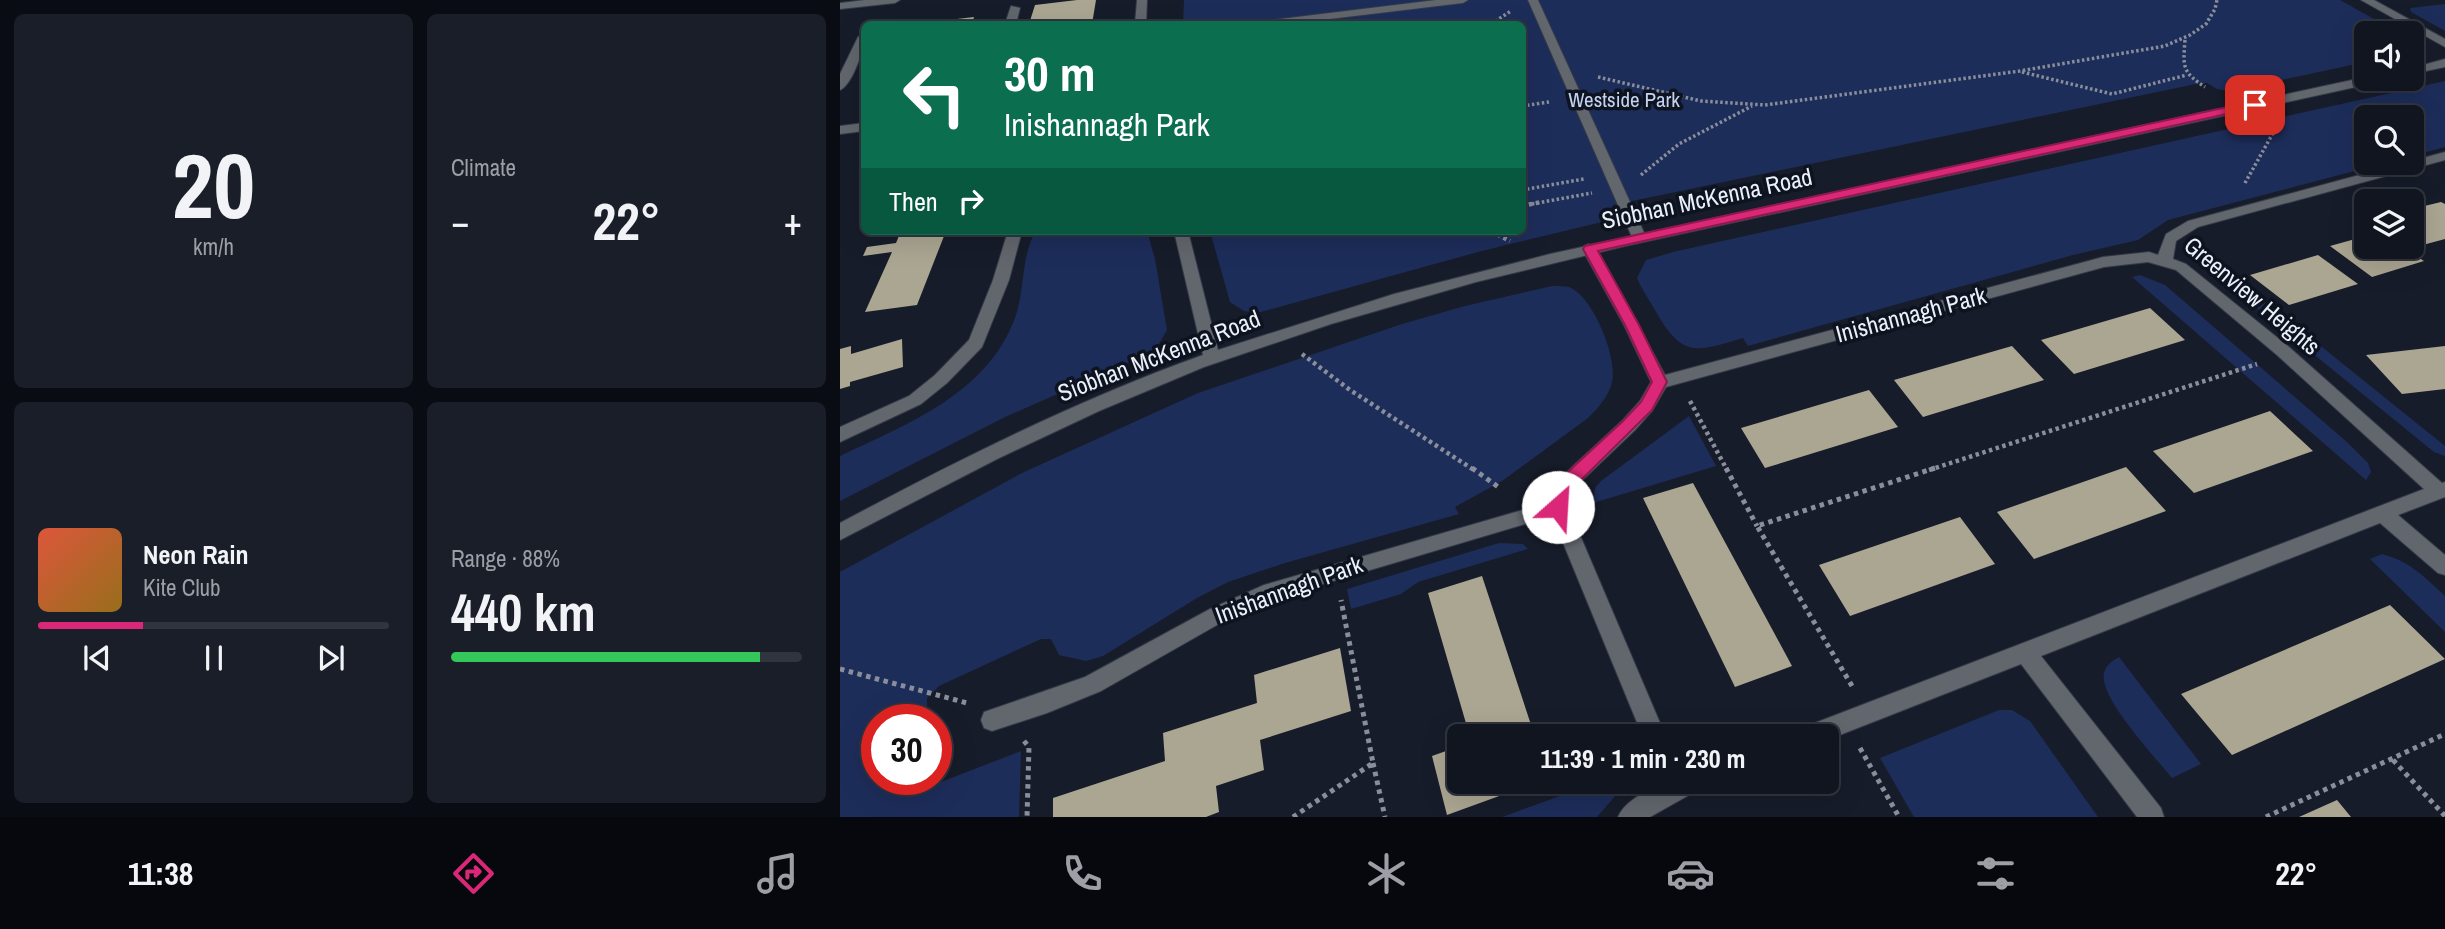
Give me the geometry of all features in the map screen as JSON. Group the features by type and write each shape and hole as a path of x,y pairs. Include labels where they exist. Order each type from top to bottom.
{"street":[{"path":"840,6 895,0"},
{"path":"1141,21 1142,0"},
{"path":"1289,21 1463,0"},
{"path":"1533,0 1639,237"},
{"path":"2365,0 2445,44"},
{"path":"1011,21 1015,8"},
{"path":"840,86 861,43"},
{"path":"2424,68 2445,63"},
{"name":"Siobhan McKenna Road","path":"840,532 1065,418 1212,358 1396,299 1639,237 2354,83"},
{"path":"840,130 861,127"},
{"name":"Greenview Heights","path":"2442,490 2186,270 2165,260 2165,244 2180,229 2445,156"},
{"path":"840,435 915,400 971,349 982,333 1014,235"},
{"path":"1182,235 1212,358"},
{"path":"1589,249 1632,325 1660,382 1646,406 1629,425 1564,486 1558,507 1650,724"},
{"name":"Inishannagh Park","path":"1660,382 1680,379 1747,357 1910,316 2104,262 2139,257 2165,260"},
{"path":"1839,724 2442,490"},
{"name":"Inishannagh Park","path":"992,720 1047,703 1093,684 1217,615 1271,591 1335,570 1558,507"},
{"path":"2383,514 2445,567"},
{"path":"2026,653 2152,817"},
{"path":"1630,817 1664,794"}],"path":[{"path":"1563,66 1680,98 1753,106 2020,71 2137,52 2185,39 2209,19 2217,0"},
{"path":"2185,39 2183,62 2187,75 2205,87"},
{"path":"2020,71 2031,76 2112,94 2187,75"},
{"path":"2239,212 2235,198 2280,121 2271,101"},
{"path":"1526,205 1634,184 1655,160 1686,138 1753,106"},
{"path":"1526,189 1609,174"},
{"path":"1498,235 1509,241 1514,248"},
{"path":"1299,352 1328,376 1427,437 1501,489"},
{"path":"1757,526 2285,355"},
{"path":"1680,379 1696,415 1757,526 1869,713"},
{"path":"1335,570 1385,817"},
{"path":"840,669 967,703 980,708 992,720 1011,724 1029,747 1027,817"},
{"path":"1845,722 1899,817"},
{"path":"2266,817 2445,734"},
{"path":"2393,760 2445,816"},
{"path":"1293,817 1373,763"}],"green space":[{"name":"Westside Park","path":"1184,0 2340,0 2378,21 2354,21 2354,65 2229,91 2217,89 2207,83 2196,84 1613,205 1617,213 1610,220 1478,252 1257,313 1244,311 1230,302 1211,235 1526,235 1526,21 1183,21"},
{"path":"2445,4 2445,31 2411,12 2410,8"},
{"path":"2445,81 2445,147 2424,153 2424,105 2354,105 2354,171 2168,220 2138,240 2073,255 1748,346 1743,338 1704,348 1686,346 1668,331 1637,278 1646,260 1673,252 2400,91 2424,91 2424,86"},
{"path":"1034,235 1148,235 1167,330 1157,347 1146,355 1005,417 840,501 840,456 893,431 944,402 967,385 987,365 1004,342 1016,315"},
{"path":"2194,244 2445,446 2445,456 2434,452 2204,265 2193,252"},
{"path":"2140,275 2165,285 2347,442 2368,463 2371,472 2366,480 2132,277"},
{"path":"1552,286 1569,287 1587,302 1602,329 1613,371 1611,387 1606,397 1588,418 1502,481 1455,507 1459,514 1285,563 1228,582 1103,656 1086,661 1059,655 1051,639 1041,639 939,686 927,698 927,704 861,704 861,795 952,795 952,778 1021,751 1019,817 840,817 840,572 1022,473 1198,393 1402,324"},
{"path":"1689,416 1716,466 1593,503 1595,488 1601,481"},
{"path":"1499,543 1523,544 1528,549 1418,582 1401,594 1351,609 1347,589"},
{"path":"2382,554 2409,565 2445,596 2445,632 2370,559"},
{"path":"2119,657 2201,764 2172,778 2130,727 2110,697 2105,684 2106,668"},
{"path":"1999,710 2012,710 2030,721 2098,817 1914,817 1880,758"},
{"path":"1565,794 1617,794 1597,817 1502,817"}],"building":[{"path":"1096,0 1092,21 1030,21 1035,5"},
{"path":"974,17 973,21 940,21"},
{"path":"2441,202 2445,204 2445,239 2424,245 2424,206"},
{"path":"899,235 944,235 917,305 865,312 892,252 863,256 867,247 896,243"},
{"path":"2354,239 2354,259 2424,261 2372,277 2330,246"},
{"path":"2318,255 2358,284 2289,305 2250,275"},
{"path":"2150,308 2185,340 2074,374 2041,340"},
{"path":"902,339 903,367 850,382 850,386 840,389 840,349 851,346 851,354"},
{"path":"2012,346 2044,380 1923,417 1894,380"},
{"path":"2445,346 2445,389 2402,394 2366,355"},
{"path":"1869,390 1898,427 1765,468 1741,428"},
{"path":"2270,411 2313,451 2194,493 2153,451"},
{"path":"2126,467 2166,511 2034,559 1997,512"},
{"path":"1693,483 1792,666 1735,687 1643,498"},
{"path":"1960,517 1995,564 1850,616 1819,565"},
{"path":"1482,576 1531,724 1466,724 1428,593"},
{"path":"2390,605 2445,659 2232,755 2181,694"},
{"path":"1340,648 1351,711 1260,740 1264,770 1216,786 1219,812 1206,817 1053,817 1053,798 1165,761 1163,733 1257,703 1254,675"},
{"path":"1447,751 1447,794 1505,794 1447,815 1432,756"},
{"path":"2337,800 2351,817 2299,817"}],"route":[{"path":"1558,507 1564,486 1584,464 1629,425 1646,406 1660,382 1632,325 1589,249 2255,105"}]}
